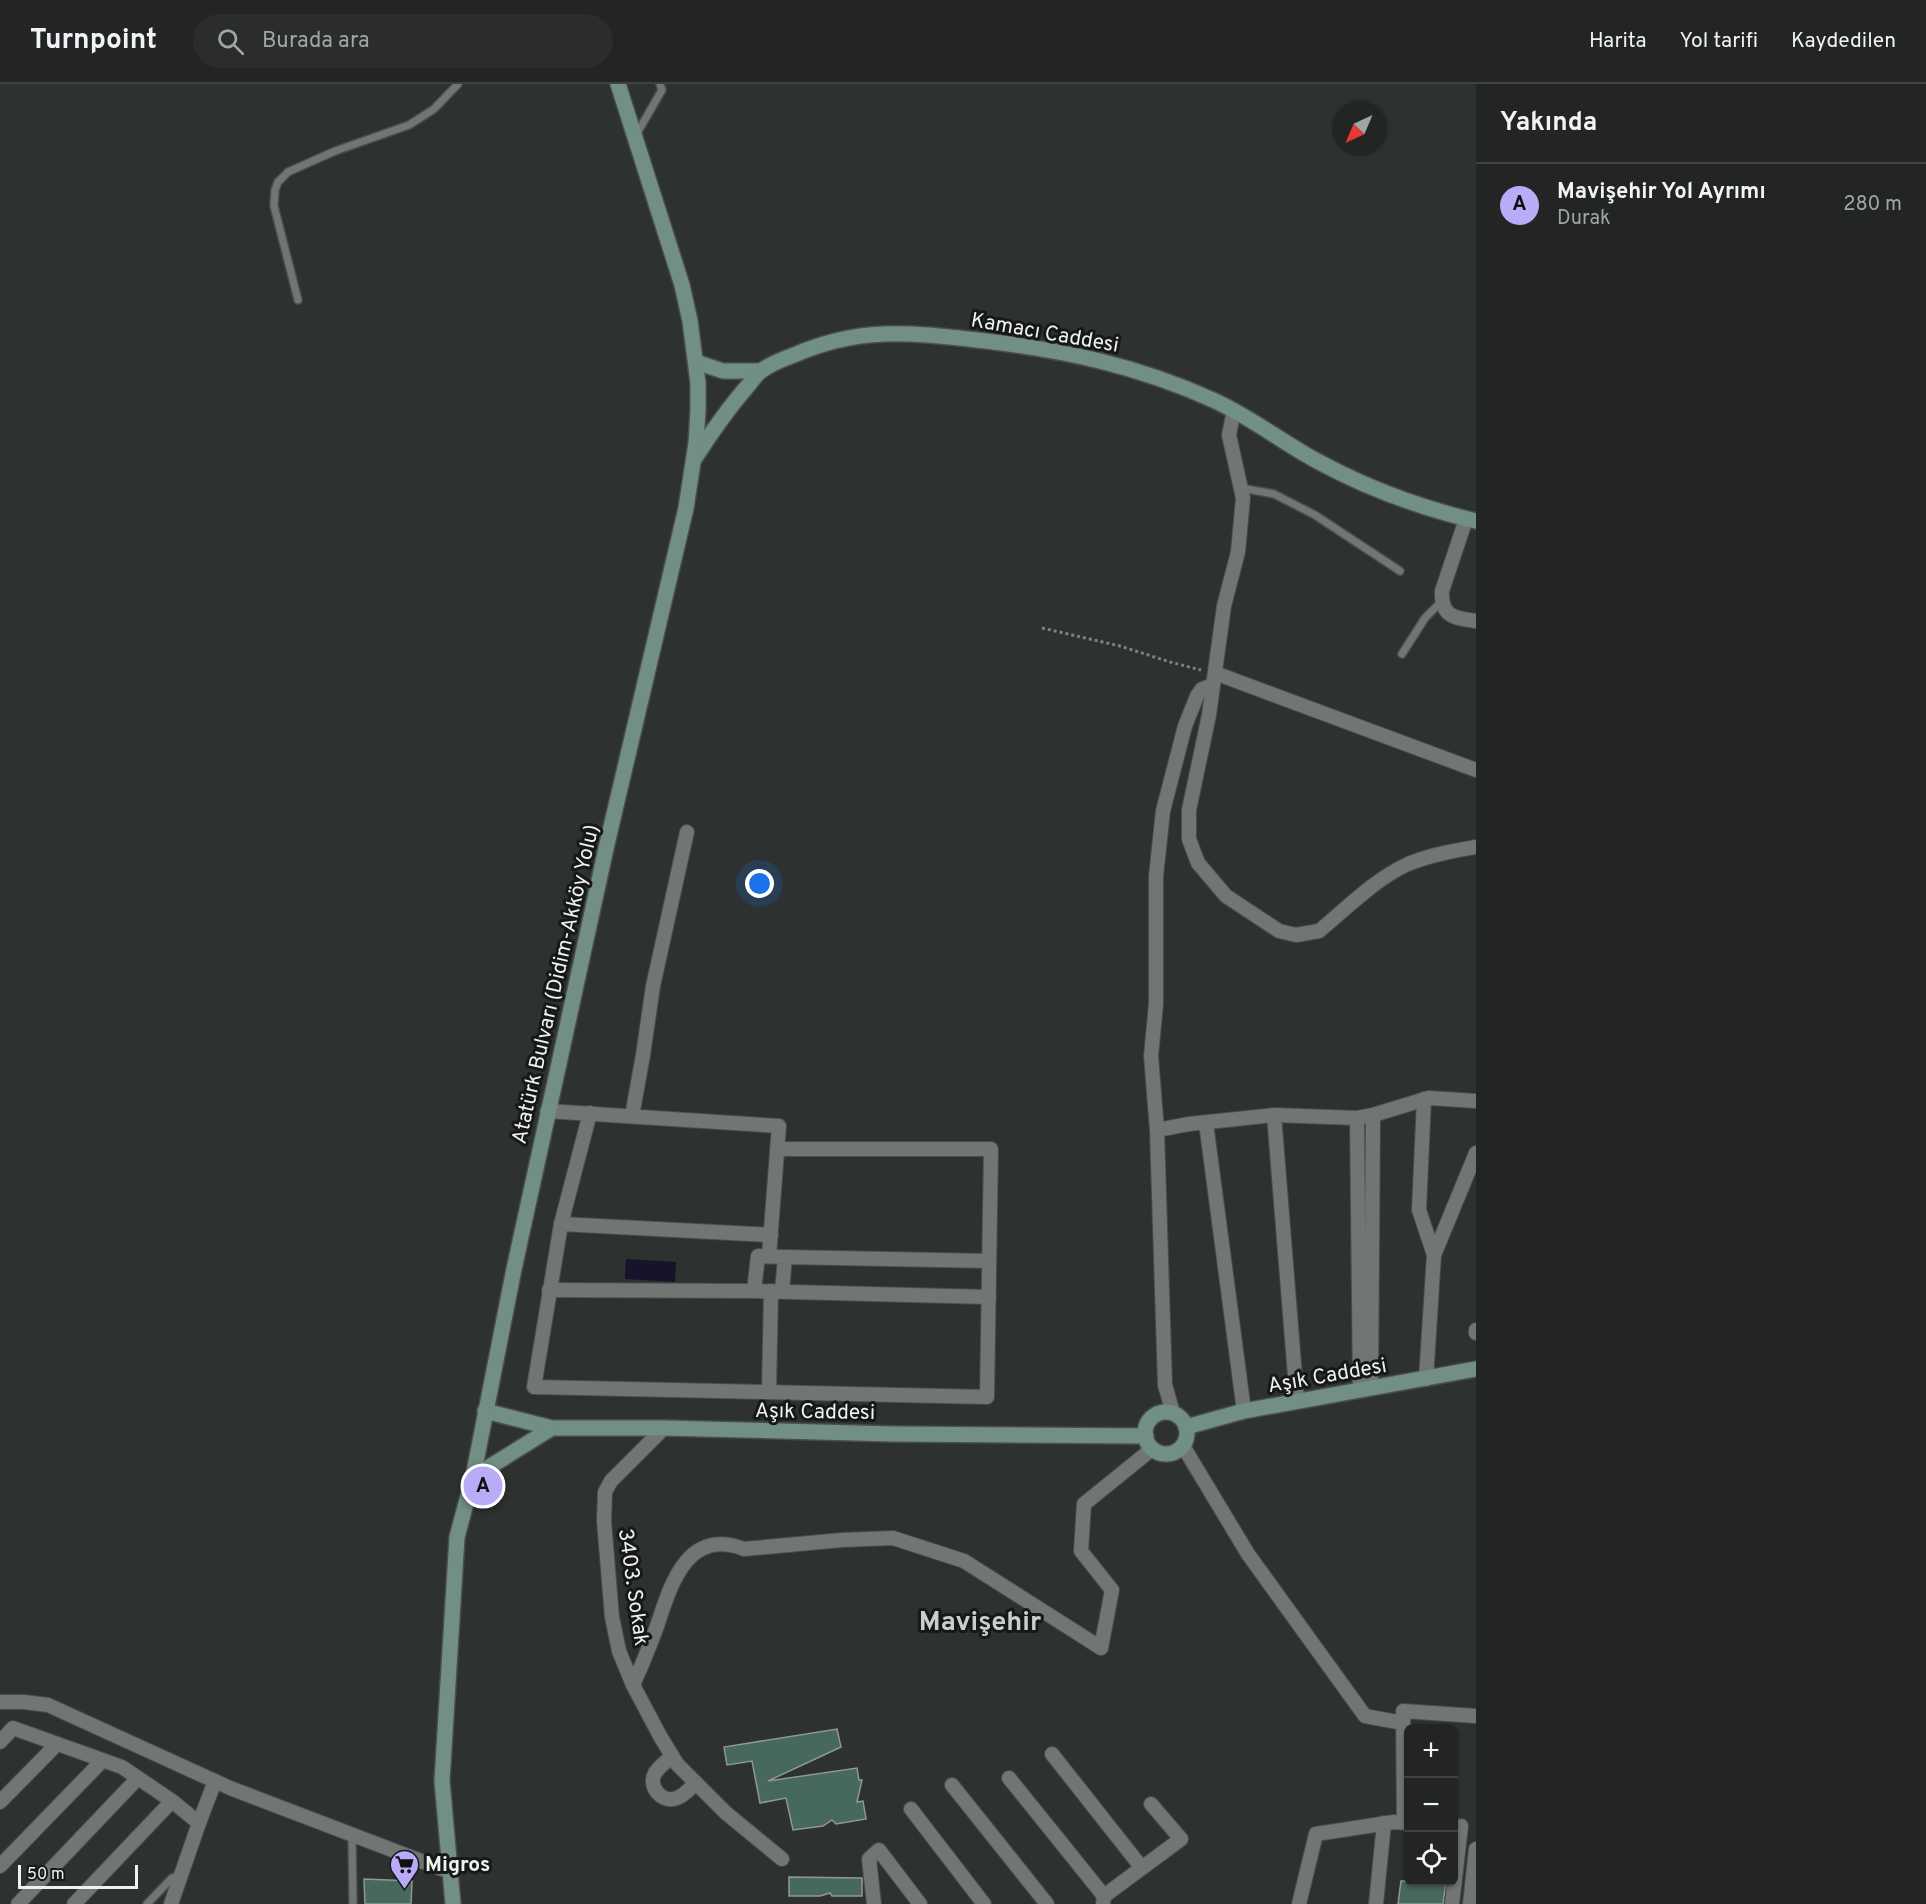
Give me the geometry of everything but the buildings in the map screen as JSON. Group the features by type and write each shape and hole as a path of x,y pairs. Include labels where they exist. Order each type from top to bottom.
{"street":[{"name":"Atatürk Bulvarı (Didim-Akköy Yolu)","path":"453,1904 442,1781 457,1537 473,1477 548,1112 607,844 686,508 694,460 698,410 696,362 690,321 682,285 618,84"},
{"name":"Kamacı Caddesi","path":"696,362 723,371 760,371 811,348 860,335 888,333 930,334 1042,348 1096,359 1166,381 1234,410 1349,478 1413,504 1471,520"},
{"name":"Kamacı Caddesi","path":"694,460 723,416 760,371"},
{"path":"1234,410 1229,435 1243,498 1238,552 1224,606 1209,715 1188,810 1189,839 1198,863 1226,896 1271,927 1296,935 1319,931 1395,870 1419,860 1476,847"},
{"path":"1471,520 1442,591 1442,601 1445,610 1452,617 1476,621"},
{"path":"1214,679 1476,770"},
{"path":"1173,1413 1164,1385 1157,1130 1151,1056 1156,1004 1156,876 1163,811 1185,726 1197,696 1214,679"},
{"path":"632,1116 644,1055 653,986 687,832"},
{"path":"1157,1130 1274,1115 1357,1118 1424,1099 1476,1101"},
{"path":"1424,1099 1419,1210 1434,1255"},
{"path":"548,1112 779,1126 769,1256"},
{"path":"590,1113 561,1224 534,1387 987,1397 991,1149 777,1149"},
{"path":"1274,1115 1297,1401"},
{"path":"1365,1389 1373,1115"},
{"path":"1357,1118 1365,1389"},
{"path":"1206,1122 1244,1411"},
{"path":"1426,1379 1434,1255 1476,1153"},
{"path":"561,1224 771,1235"},
{"path":"754,1291 758,1256 989,1261"},
{"path":"769,1391 777,1291 785,1257"},
{"path":"549,1290 777,1291 988,1297"},
{"name":"Aşık Caddesi","path":"1186,1427 1244,1411 1476,1369"},
{"name":"Aşık Caddesi","path":"485,1411 552,1428 664,1428 1149,1443 1166,1454 1183,1446"},
{"path":"633,1685 677,1571 691,1555 720,1544 735,1545 744,1549 842,1540 893,1539 964,1561 1101,1648 1112,1590 1082,1551 1084,1504 1149,1443 1146,1429 1153,1417 1166,1412 1179,1416 1186,1427 1187,1433 1183,1446 1248,1554 1365,1716 1403,1723"},
{"path":"473,1477 552,1428"},
{"name":"3403. Sokak","path":"664,1428 611,1481 605,1492 604,1521 612,1617 619,1651 633,1685 672,1756 696,1784 726,1813 782,1858"},
{"path":"0,1702 24,1701 48,1705 215,1781 450,1872"},
{"path":"1405,1778 1403,1712 1476,1716"},
{"path":"0,1742 13,1728 122,1767 172,1801 199,1823"},
{"path":"0,1802 57,1744"},
{"path":"1052,1754 1142,1868"},
{"path":"672,1756 655,1773 654,1785 658,1795 669,1800 680,1798 696,1784"},
{"path":"0,1866 102,1761"},
{"path":"18,1904 138,1778"},
{"path":"1009,1778 1103,1900 1181,1839 1151,1804"},
{"path":"171,1904 215,1781"},
{"path":"951,1785 1047,1904"},
{"path":"74,1904 172,1801"},
{"path":"911,1809 984,1904"},
{"path":"1299,1904 1316,1834 1404,1822"},
{"path":"1376,1904 1384,1823"},
{"path":"1458,1825 1476,1826"},
{"path":"1452,1904 1457,1832"},
{"path":"1470,1904 1476,1849"},
{"path":"874,1904 869,1859 879,1850 920,1904"}],"lane":[{"path":"298,300 274,206 273,198 278,182 288,172 311,161 409,125 434,109 458,84"},
{"path":"635,137 662,90 660,84"},
{"path":"1241,488 1274,494 1315,515 1400,571"},
{"path":"1402,654 1425,618 1442,601"},
{"path":"352,1835 353,1904"},
{"path":"147,1904 171,1878 180,1876"}],"path":[{"path":"1042,628 1120,646 1214,679"}],"shaded area":[{"path":"626,1259 676,1262 675,1282 625,1279"}],"place":[{"name":"Mavişehir Yol Ayrımı","path":"483,1486"},
{"name":"Migros","path":"404,1890"}],"district":[{"name":"Mavişehir","path":"980,1621"}]}
